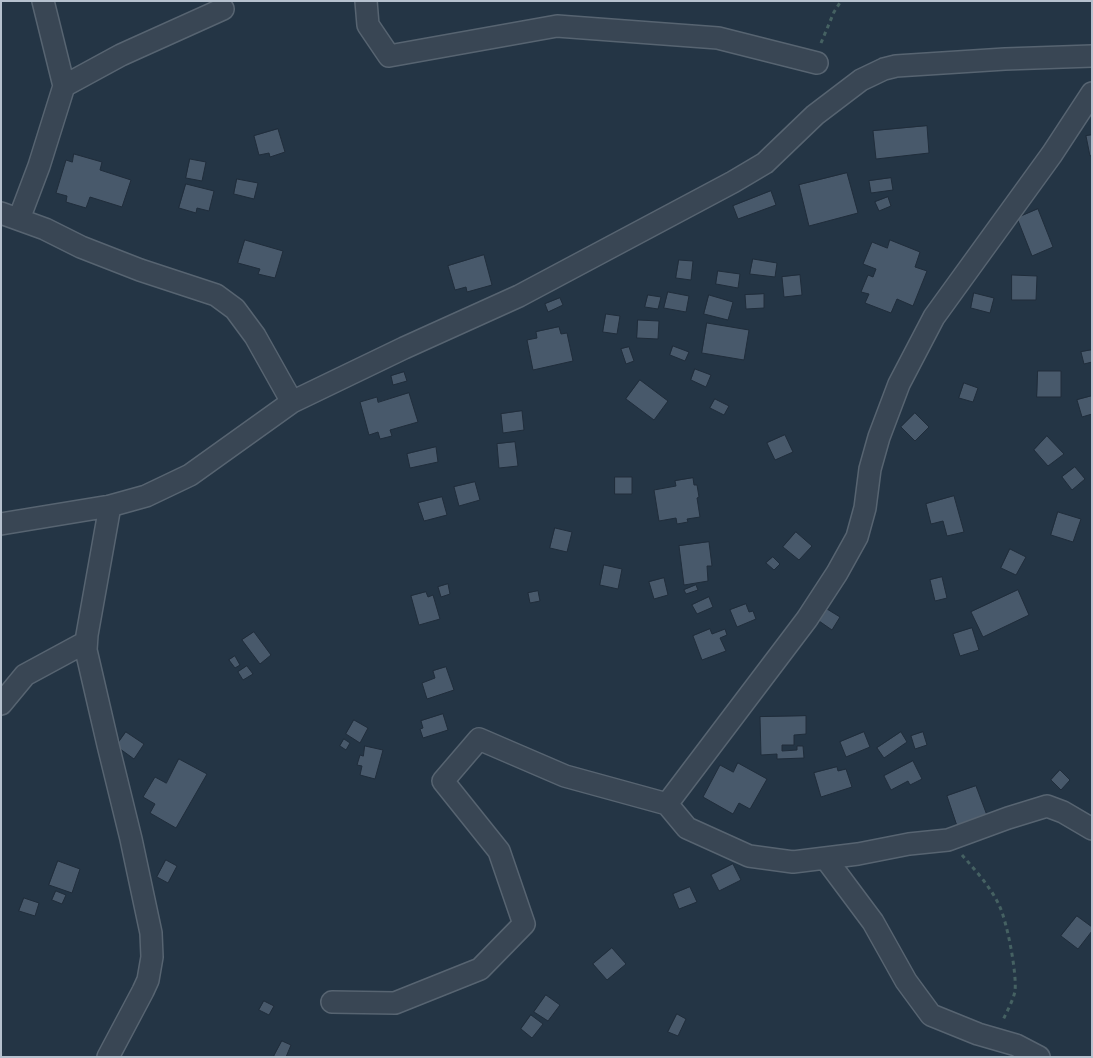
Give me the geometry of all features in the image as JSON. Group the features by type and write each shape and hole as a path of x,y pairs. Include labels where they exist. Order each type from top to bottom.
{"street":[{"path":"43,1 64,86 39,166 10,216 46,229 82,247 140,270 216,295 235,309 255,336 292,402"},
{"path":"366,1 368,25 389,56 557,26 718,38 818,63"},
{"path":"64,86 121,55 223,9"},
{"path":"1,524 110,506 146,496 190,475 292,402 404,348 519,296 734,182 765,162 815,115 872,73 884,68 905,66 1006,59 1092,56"},
{"path":"668,804 807,619 837,573 857,537 865,508 870,469 879,437 903,375 934,318 1052,154 1092,93"},
{"path":"108,1057 148,980 152,957 151,933 132,839 86,650 110,506"},
{"path":"1,704 25,675 86,642"},
{"path":"332,1002 395,1003 480,969 524,924 499,851 444,781 479,739 565,776 668,804 687,828 749,856 793,862 826,859 909,844 948,840 1008,818 1048,806 1063,812 1092,829"},
{"path":"826,859 873,922 906,981 931,1015 1016,1045 1039,1057"}],"path":[{"path":"948,840 979,874 999,905 1006,927 1014,968 1014,992 1003,1021 992,1038"}],"building":[{"path":"927,126 929,153 876,159 873,131"},
{"path":"278,129 285,152 270,157 269,153 259,155 254,136"},
{"path":"1092,135 1092,155 1090,156 1086,136"},
{"path":"74,154 102,162 100,170 131,180 122,207 90,197 86,208 66,202 67,196 56,193 66,160 72,162"},
{"path":"190,159 206,162 202,181 186,178"},
{"path":"847,173 858,213 809,226 799,185"},
{"path":"891,178 893,190 871,193 869,181"},
{"path":"237,179 258,183 254,199 234,194"},
{"path":"186,184 214,191 209,211 197,208 196,213 179,208"},
{"path":"771,191 776,205 738,219 733,206"},
{"path":"888,197 891,206 879,211 875,202"},
{"path":"1038,209 1053,247 1032,256 1017,218"},
{"path":"245,240 283,251 275,278 258,274 260,269 238,263"},
{"path":"890,240 920,252 915,267 927,271 913,306 897,299 891,313 865,303 869,294 861,292 868,275 873,277 876,269 863,264 872,242 887,248"},
{"path":"484,255 492,285 467,292 466,287 455,290 448,266"},
{"path":"753,259 777,263 775,277 750,274"},
{"path":"679,260 693,261 691,280 676,278"},
{"path":"718,271 740,274 738,288 716,284"},
{"path":"800,275 802,295 784,297 782,277"},
{"path":"1012,275 1037,276 1036,300 1012,300"},
{"path":"668,292 689,296 686,312 664,308"},
{"path":"974,293 994,298 990,313 971,308"},
{"path":"764,294 764,308 746,309 745,295"},
{"path":"648,295 661,297 658,309 645,307"},
{"path":"709,295 733,302 728,320 704,314"},
{"path":"560,298 563,305 548,312 545,304"},
{"path":"606,314 620,316 617,334 603,332"},
{"path":"638,320 659,321 658,339 637,338"},
{"path":"707,323 749,330 744,360 702,353"},
{"path":"559,327 561,334 567,333 573,361 533,370 527,340 537,338 536,332"},
{"path":"673,346 689,352 685,361 670,355"},
{"path":"629,347 634,361 626,364 621,349"},
{"path":"1092,350 1092,362 1084,364 1081,352"},
{"path":"695,369 711,375 706,387 691,380"},
{"path":"1038,371 1061,371 1061,397 1037,397"},
{"path":"404,372 407,381 393,385 391,376"},
{"path":"640,380 668,401 654,420 626,399"},
{"path":"964,383 978,388 973,402 959,398"},
{"path":"409,393 418,422 390,430 392,436 380,439 378,432 369,435 360,402 377,397 378,402"},
{"path":"1092,396 1092,414 1082,417 1077,400"},
{"path":"715,399 729,406 724,415 710,408"},
{"path":"522,411 524,430 503,433 501,414"},
{"path":"915,413 929,427 915,441 901,427"},
{"path":"785,435 793,452 775,460 767,443"},
{"path":"1047,436 1064,454 1048,466 1034,450"},
{"path":"515,442 518,466 499,468 497,444"},
{"path":"436,447 438,462 410,468 407,454"},
{"path":"1075,467 1085,479 1072,490 1062,477"},
{"path":"615,477 632,477 632,494 615,494"},
{"path":"693,478 694,485 697,485 700,517 687,519 688,522 677,524 676,518 659,521 654,490 676,486 675,481"},
{"path":"475,482 480,500 459,506 454,487"},
{"path":"954,496 964,532 947,536 943,521 931,524 926,504"},
{"path":"442,497 447,515 424,521 418,503"},
{"path":"1058,512 1081,519 1073,542 1051,535"},
{"path":"555,528 572,532 567,552 550,548"},
{"path":"796,532 812,546 799,560 783,547"},
{"path":"709,542 712,566 707,566 708,581 684,585 679,546"},
{"path":"1010,549 1026,557 1016,575 1001,568"},
{"path":"773,557 780,564 774,570 766,563"},
{"path":"604,565 622,569 618,589 600,585"},
{"path":"942,577 947,598 935,601 930,580"},
{"path":"664,578 668,595 654,599 649,582"},
{"path":"448,584 450,594 441,597 438,587"},
{"path":"696,585 698,590 686,594 684,590"},
{"path":"1018,590 1029,615 983,637 971,612"},
{"path":"538,591 540,601 530,603 528,593"},
{"path":"426,592 428,597 433,595 440,619 419,625 411,596"},
{"path":"709,597 713,607 697,614 692,605"},
{"path":"746,604 749,612 753,611 756,619 737,627 730,610"},
{"path":"827,609 840,617 832,630 819,621"},
{"path":"972,628 979,650 960,656 953,634"},
{"path":"710,629 712,634 725,629 727,635 720,638 726,651 702,660 693,636"},
{"path":"254,632 271,655 260,664 242,640"},
{"path":"235,656 240,665 235,668 229,660"},
{"path":"247,666 253,674 243,680 238,672"},
{"path":"446,667 454,690 427,699 422,683 435,678 433,671"},
{"path":"443,714 448,730 423,738 420,729 423,728 421,721"},
{"path":"806,716 806,734 794,735 794,745 782,745 782,751 797,750 797,746 803,746 804,758 777,759 777,754 761,755 760,717"},
{"path":"354,720 368,728 360,743 346,734"},
{"path":"126,732 144,744 134,759 116,746"},
{"path":"864,732 870,747 846,757 840,742"},
{"path":"901,732 907,742 884,758 877,748"},
{"path":"923,732 927,745 915,749 911,736"},
{"path":"344,739 350,743 346,750 340,746"},
{"path":"365,746 383,750 375,779 360,775 362,766 357,765 360,755 363,756"},
{"path":"179,759 207,774 176,828 150,813 155,804 143,797 155,777 166,783"},
{"path":"913,761 922,779 910,785 908,781 891,790 884,776"},
{"path":"738,763 767,779 750,809 739,803 733,814 703,797 720,765 733,772"},
{"path":"837,767 838,771 846,769 852,787 821,797 814,773"},
{"path":"1060,770 1070,780 1061,790 1051,780"},
{"path":"976,786 988,818 958,829 947,796"},
{"path":"166,860 177,866 168,883 157,877"},
{"path":"58,861 80,869 72,893 49,885"},
{"path":"733,864 741,880 719,891 711,875"},
{"path":"690,887 697,902 679,909 673,894"},
{"path":"56,891 66,895 62,904 52,900"},
{"path":"24,898 39,903 35,916 19,911"},
{"path":"1077,916 1092,927 1092,931 1078,949 1061,936"},
{"path":"612,948 626,964 607,980 593,964"},
{"path":"546,995 560,1005 548,1021 534,1012"},
{"path":"264,1001 274,1006 269,1015 259,1010"},
{"path":"677,1014 686,1019 678,1036 668,1032"},
{"path":"531,1015 543,1024 532,1038 521,1029"},
{"path":"282,1041 291,1045 286,1057 276,1057 274,1056"}]}
